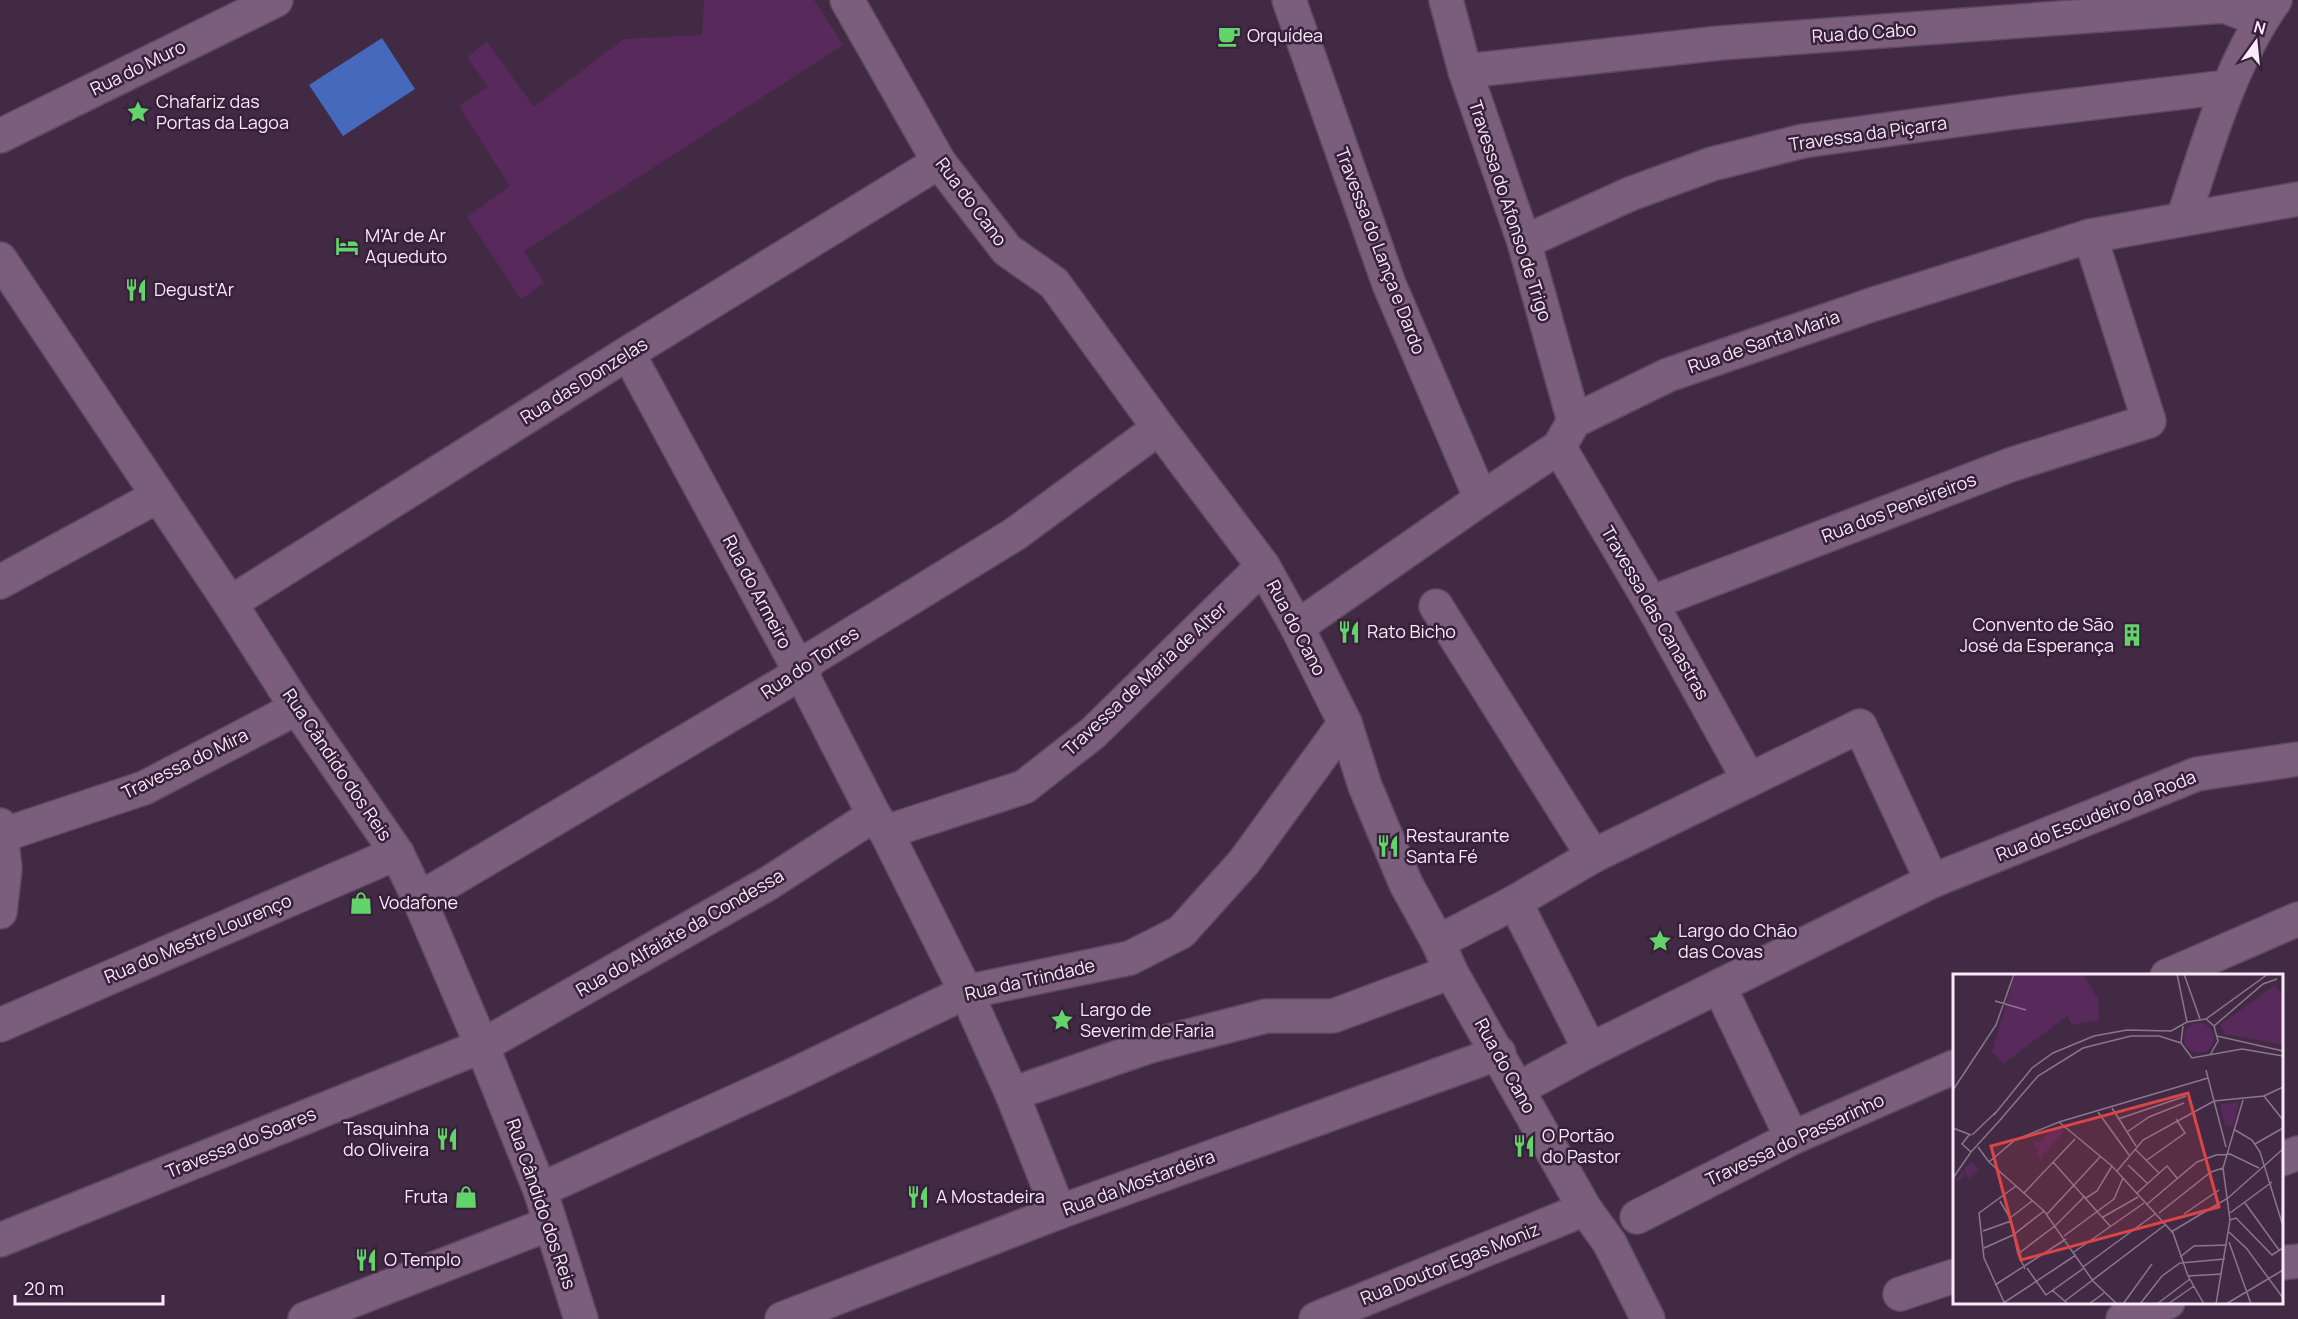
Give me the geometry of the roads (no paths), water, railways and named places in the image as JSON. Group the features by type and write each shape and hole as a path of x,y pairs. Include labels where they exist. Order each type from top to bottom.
{"street":[{"name":"Rua do Muro","path":"0,136 276,0"},
{"name":"Rua do Cano","path":"847,0 939,162 1007,250 1054,283 1263,566 1297,627 1345,723 1365,786 1406,884 1438,942 1451,972 1499,1053 1585,1209 1609,1242 1648,1319"},
{"name":"Travessa do Lança e Dardo","path":"1289,0 1389,284 1481,499"},
{"name":"Travessa do Afonso de Trigo","path":"1446,0 1465,71 1524,242 1566,434"},
{"name":"Rua do Cabo","path":"1465,71 1720,43 2224,6 2268,10"},
{"path":"2183,219 2227,87 2268,10"},
{"name":"Travessa da Piçarra","path":"1524,242 1630,194 1712,164 1803,141 2227,87"},
{"name":"Rua das Donzelas","path":"230,603 628,353 939,162"},
{"name":"Rua de Santa Maria","path":"1297,627 1481,499 1566,434 1668,375 1874,304 2090,236 2298,199"},
{"name":"Rua dos Peneireiros","path":"1651,603 2010,465 2149,421 2090,236"},
{"name":"Rua Cândido dos Reis","path":"0,259 230,603 297,708 397,853 419,898 482,1046 540,1190 581,1319"},
{"name":"Rua do Armeiro","path":"628,353 801,673 966,992"},
{"name":"Rua do Torres","path":"419,898 801,673 811,659 1015,534 1159,428"},
{"name":"Travessa das Canastras","path":"1566,434 1651,603 1749,780"},
{"path":"0,582 158,496"},
{"name":"Travessa de Maria de Alter","path":"880,824 1024,787 1093,733 1263,566"},
{"path":"1436,606 1593,855"},
{"name":"Travessa do Mira","path":"1,830 144,788 297,708"},
{"name":"Rua da Trindade","path":"540,1190 787,1078 966,992 1130,958 1181,932 1244,862 1345,723"},
{"path":"1438,942 1515,902 1593,855 1860,726 1932,881 1590,1050 1518,1089"},
{"name":"Rua do Escudeiro da Roda","path":"1932,881 2197,774 2298,759"},
{"name":"Rua do Alfaiate da Condessa","path":"482,1046 769,883 880,824"},
{"path":"0,912 1,830"},
{"name":"Rua do Mestre Lourenço","path":"0,1025 397,853"},
{"path":"1515,902 1590,1050"},
{"path":"2169,974 2298,919"},
{"path":"1012,1094 1150,1046 1266,1016 1333,1016 1451,972"},
{"path":"1719,986 1792,1138"},
{"path":"966,992 1012,1094 1059,1212"},
{"name":"Travessa do Soares","path":"0,1239 482,1046"},
{"name":"Rua da Mostardeira","path":"782,1319 1059,1212 1499,1053"},
{"name":"Travessa do Passarinho","path":"1637,1217 1792,1138 1953,1068"},
{"path":"2283,1159 2298,1153"},
{"name":"Rua Doutor Egas Moniz","path":"1316,1319 1585,1209"},
{"path":"305,1319 549,1224"},
{"path":"2283,1263 2298,1262"},
{"path":"1900,1294 1953,1276"},
{"path":"2123,1319 2163,1304"}],"water":[{"path":"382,38 415,89 343,136 309,85"}],"place":[{"name":"Orquídea","path":"1229,36"},
{"name":"Chafariz das Portas da Lagoa","path":"138,112"},
{"name":"M'Ar de Ar Aqueduto","path":"347,246"},
{"name":"Degust'Ar","path":"136,290"},
{"name":"Rato Bicho","path":"1349,632"},
{"name":"Convento de São José da Esperança","path":"2132,635"},
{"name":"Restaurante Santa Fé","path":"1388,846"},
{"name":"Vodafone","path":"361,903"},
{"name":"Largo do Chão das Covas","path":"1660,941"},
{"name":"Largo de Severim de Faria","path":"1062,1020"},
{"name":"Tasquinha do Oliveira","path":"447,1139"},
{"name":"O Portão do Pastor","path":"1524,1146"},
{"name":"Fruta","path":"466,1197"},
{"name":"A Mostadeira","path":"918,1197"},
{"name":"O Templo","path":"366,1260"}]}
